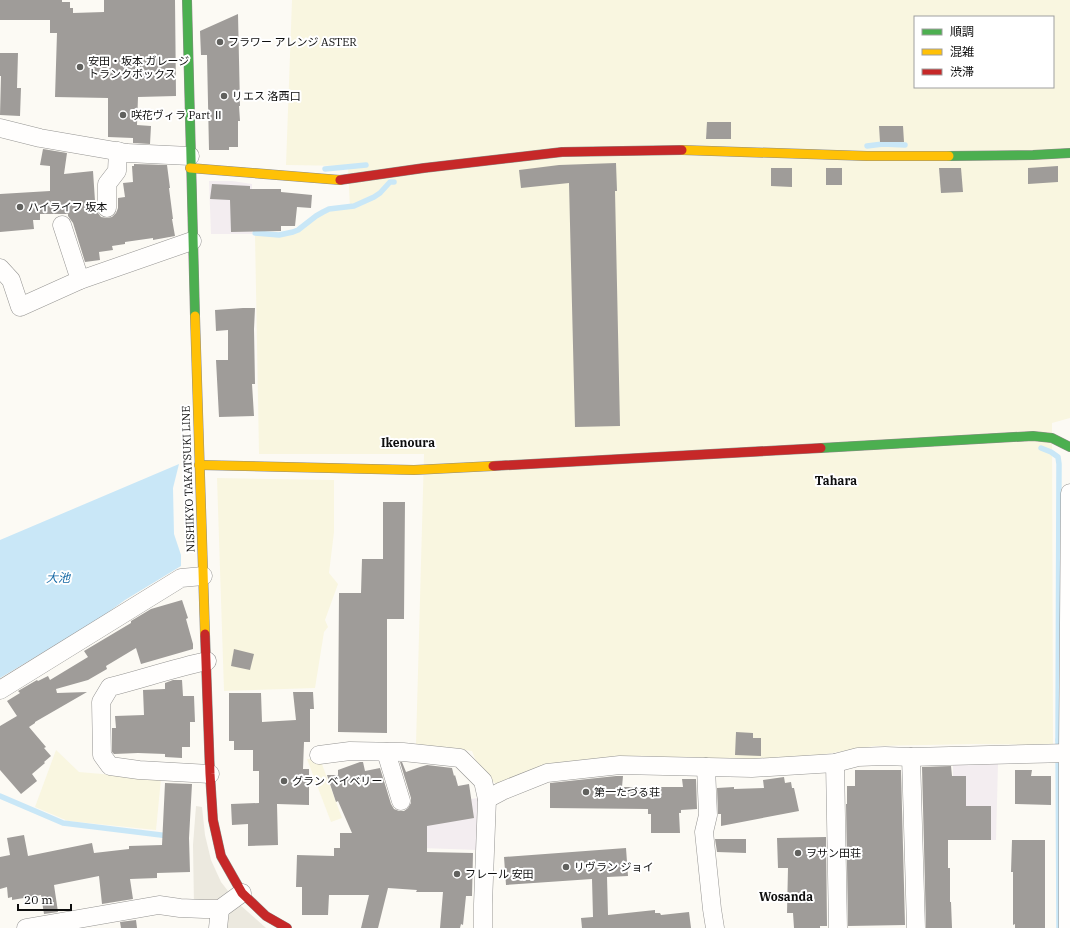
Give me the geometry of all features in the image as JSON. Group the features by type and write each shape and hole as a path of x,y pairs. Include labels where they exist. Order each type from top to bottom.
{"street":[{"name":"NISHIKYO TAKATSUKI LINE","path":"187,0 192,241 199,465 213,820 221,856 242,893 266,916 288,928"},
{"path":"0,128 40,138 127,153 338,180 424,168 562,152 667,150 867,156 1033,155 1070,153"},
{"path":"107,208 107,184 117,171 118,151"},
{"path":"62,224 80,280"},
{"path":"0,268 11,280 20,307 80,280 192,241"},
{"path":"199,465 414,470 1032,436 1052,438 1070,447"},
{"path":"1068,928 1063,753 1070,493"},
{"path":"0,690 180,578 203,576"},
{"path":"206,662 180,667 110,687 101,702 102,755 110,766 146,771 210,774"},
{"path":"319,755 350,750 403,752 460,758 483,781 487,799 483,928"},
{"path":"386,752 401,801"},
{"path":"487,799 502,791 547,773 620,765 752,768 835,763 858,757 1063,753"},
{"path":"911,757 916,928"},
{"path":"835,763 838,928"},
{"path":"706,767 708,815 704,832 715,928"},
{"path":"26,928 159,905 204,910 220,909 242,893"},
{"path":"218,928 220,909"}],"shaded area":[{"path":"292,0 1070,0 1070,418 1052,423 1053,745 976,744 874,746 802,758 496,784 480,771 472,751 416,744 424,454 259,454 255,235 286,235 305,227 324,212 350,208 348,166 286,165"},
{"path":"209,181 232,181 252,184 252,234 211,234"},
{"path":"217,478 334,480 334,532 329,573 338,584 325,620 328,627 324,632 315,688 224,691"},
{"path":"56,750 79,772 161,779 156,830 68,821 35,807"},
{"path":"307,759 320,759 342,818 331,822"},
{"path":"998,764 996,840 953,840 953,765"},
{"path":"477,798 479,804 478,850 365,846 405,811"},
{"path":"196,806 202,807 205,835 211,860 221,882 228,891 228,896 225,902 194,906 193,845"},
{"path":"239,904 266,928 225,928 226,916"}],"water":[{"name":"大池","path":"179,464 173,488 174,534 181,555 181,566 125,600 96,621 0,678 0,540"}],"building":[{"path":"0,0 62,0 62,2 70,2 70,8 73,8 73,13 104,12 104,0 175,0 176,96 138,97 137,125 151,126 150,144 133,143 133,138 108,137 108,98 55,97 57,33 50,33 50,20 0,20"},
{"path":"238,14 240,121 238,121 238,147 229,147 229,150 209,150 207,55 201,55 200,31"},
{"path":"0,53 18,53 17,88 21,88 20,116 0,115"},
{"path":"707,122 731,122 731,139 706,139"},
{"path":"879,126 903,126 904,142 880,142"},
{"path":"43,149 67,153 64,174 93,171 95,201 98,213 101,217 107,218 112,217 116,213 118,208 118,198 125,197 123,183 133,182 132,166 134,166 134,164 167,165 175,236 153,240 153,238 125,242 125,244 112,246 113,250 99,252 100,260 85,262 73,223 68,214 40,214 40,220 33,220 34,229 0,232 0,194 50,191 50,166 40,165"},
{"path":"616,163 617,191 615,191 620,426 575,427 569,183 521,188 519,170 559,165"},
{"path":"1058,166 1058,182 1028,184 1028,168"},
{"path":"771,168 792,168 792,187 771,186"},
{"path":"826,168 842,168 842,185 826,185"},
{"path":"939,168 961,168 963,192 941,193"},
{"path":"212,184 250,186 250,189 281,189 281,192 312,195 311,208 297,207 295,226 281,226 281,231 231,232 230,200 210,199"},
{"path":"255,308 255,384 252,384 254,416 219,417 216,360 228,360 228,330 216,331 215,310"},
{"path":"383,502 405,502 404,619 387,619 387,733 338,732 339,593 361,593 362,559 383,559"},
{"path":"182,600 188,618 186,619 193,649 141,664 136,648 106,666 107,669 88,680 56,689 57,693 87,692 29,727 46,747 44,748 51,756 32,774 37,781 21,794 0,770 0,726 17,716 7,701 20,693 18,691 37,680 38,681 48,676 50,680 88,657 84,651 131,623 131,621 151,609"},
{"path":"234,649 254,654 250,670 231,666"},
{"path":"173,680 182,680 183,696 194,696 195,722 190,722 190,747 182,747 182,758 165,757 165,754 114,754 112,752 112,728 116,728 115,716 144,715 143,690 165,689 165,683"},
{"path":"293,692 313,692 314,709 310,709 310,742 304,742 303,769 309,769 309,805 277,804 278,845 248,846 248,824 232,825 231,804 259,803 259,771 253,771 253,750 234,750 234,741 229,741 229,693 261,693 262,722 296,720"},
{"path":"736,732 753,733 753,738 761,738 761,756 735,755"},
{"path":"363,762 365,771 380,768 391,804 394,809 399,811 404,811 411,803 411,798 400,762 402,762 406,772 427,765 452,768 458,786 469,784 474,818 427,826 427,852 473,853 472,896 466,896 463,925 461,924 460,928 440,928 443,892 416,892 417,890 388,888 378,928 361,928 369,895 329,895 328,915 302,915 302,887 296,887 297,855 334,856 334,848 340,848 340,833 352,833 338,801 336,802 327,775 338,775 338,770"},
{"path":"951,766 952,776 966,776 966,806 991,806 991,840 948,840 948,868 950,868 952,928 926,928 922,767"},
{"path":"855,770 901,770 905,925 848,926 846,804 847,786 855,786"},
{"path":"1015,770 1032,770 1031,776 1051,776 1051,805 1015,804"},
{"path":"623,776 622,787 683,787 682,779 696,779 697,809 681,810 681,813 679,813 680,833 651,833 651,814 648,814 648,809 550,808 550,783"},
{"path":"784,777 785,783 791,782 792,788 794,788 799,811 721,826 721,814 718,814 717,788 764,788 763,780"},
{"path":"165,783 192,784 189,838 190,872 157,873 157,878 130,879 133,899 102,904 99,876 54,885 58,912 44,914 41,895 12,900 12,897 8,898 7,887 0,889 0,857 10,855 7,838 24,835 28,856 92,843 94,853 129,849 129,846 162,845"},
{"path":"826,837 827,926 820,926 820,928 794,928 793,913 787,913 788,868 778,868 777,838"},
{"path":"715,839 746,839 746,853 717,852"},
{"path":"1012,840 1045,840 1045,928 1015,928 1015,924 1013,925 1013,872 1011,872"},
{"name":"リヴラン ジョイ","path":"626,848 628,876 607,877 608,915 655,910 655,913 660,913 661,915 689,912 691,928 582,928 581,918 593,917 592,879 506,885 504,857"},
{"path":"136,920 137,928 121,928 120,922"}],"waterway":[{"path":"867,146 883,144 905,145"},
{"path":"325,169 366,165"},
{"path":"255,233 279,235 293,232 329,209 354,206 374,197 390,182 394,182"},
{"path":"1041,448 1058,457 1059,464 1058,740 1061,740"},
{"path":"1058,740 1059,928"},
{"path":"0,796 63,823 169,836"}],"traffic: fast":[{"path":"187,0 195,316"},
{"path":"949,156 1070,153"},
{"path":"821,448 1033,436 1052,438 1070,447"}],"traffic: slow":[{"path":"682,150 867,156 949,156"},
{"path":"190,168 340,180"},
{"path":"195,316 205,634"},
{"path":"199,465 414,470 493,466"}],"traffic: jam":[{"path":"340,180 424,168 562,152 682,150"},
{"path":"493,466 821,448"},
{"path":"205,634 213,820 221,856 242,893 266,916 287,928"}],"place":[{"name":"フラワー アレンジ ASTER","path":"220,42"},
{"name":"安田・坂本 ガレージ トランクボックス","path":"80,67"},
{"name":"リエス 洛西口","path":"224,96"},
{"name":"咲花ヴィラ Part Ⅱ","path":"123,115"},
{"name":"ハイライフ 坂本","path":"20,207"},
{"name":"グラン ベイベリー","path":"284,781"},
{"name":"第一たづる荘","path":"586,792"},
{"name":"ヲサン田荘","path":"798,853"},
{"name":"リヴラン ジョイ","path":"566,867"},
{"name":"フレール 安田","path":"457,874"}],"district":[{"name":"Ikenoura","path":"408,442"},
{"name":"Tahara","path":"836,480"},
{"name":"Wosanda","path":"786,896"}]}
